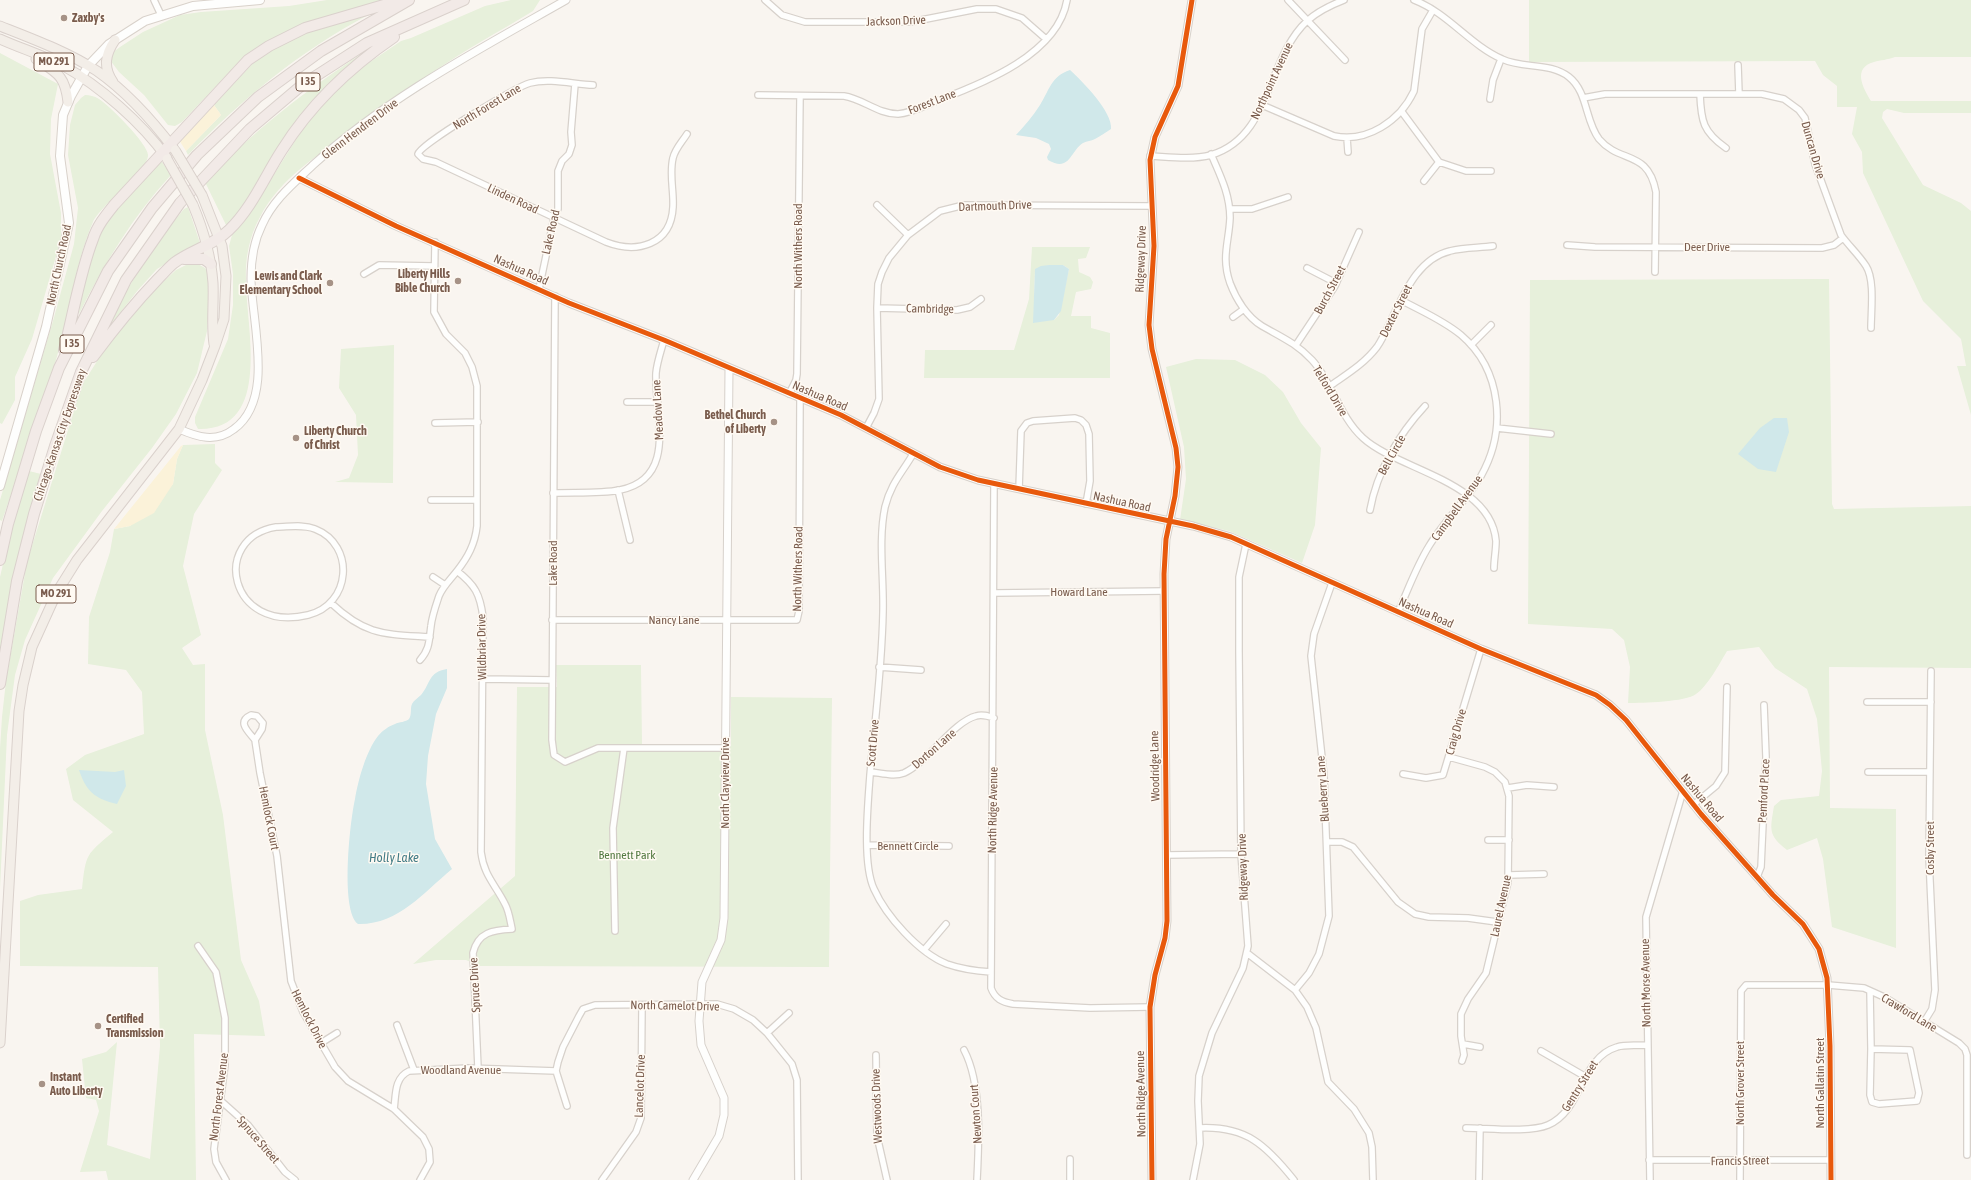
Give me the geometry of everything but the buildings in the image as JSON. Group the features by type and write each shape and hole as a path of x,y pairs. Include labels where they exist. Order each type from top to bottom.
{"highway":[{"path":"60,368 92,239 114,204 165,156 248,60 269,46 304,28 401,0"},
{"name":"Chicago-Kansas City Expressway","path":"0,560 8,524 36,431 60,368 108,271 152,208 197,155 258,97 321,51 409,0"},
{"name":"Chicago-Kansas City Expressway","path":"0,684 17,580 34,514 81,372 126,280 180,203 250,128 302,85 361,48 464,0"},
{"path":"81,372 138,300 174,263 219,238 240,218 286,143 315,105 334,84 376,49 418,21"},
{"path":"180,259 198,258 204,259 211,264"}],"main road":[{"name":"North Church Road","path":"0,486 46,327 69,223 60,156 63,115 68,102 88,66 109,44 145,21 192,6 246,0 260,0"},
{"name":"MO 291","path":"0,26 66,54 88,66 115,85 143,110 173,147 202,195 219,238 223,253 226,291 224,319 215,346 202,380 179,429 77,560 57,592 32,647 23,685 19,711 0,1043"},
{"name":"MO 291","path":"0,39 61,65 82,77 124,111 165,156 193,205 211,264 213,284 212,328 215,346"},
{"path":"115,40 107,55 106,61 108,74 115,85"},
{"path":"24,49 62,79 66,86 68,102"}],"street":[{"path":"154,0 161,15"},
{"name":"Glenn Hendren Drive","path":"179,429 195,436 205,438 222,436 240,425 248,417 252,408 258,383 251,279 254,251 266,216 279,198 299,178 347,136 407,93 458,60 566,0"},
{"name":"Jackson Drive","path":"765,0 782,15 805,22 911,22 977,9 996,9 1022,18 1046,39"},
{"name":"Forest Lane","path":"758,95 848,97 884,112 905,113 963,91 990,78 1027,56 1046,39 1060,22 1067,0"},
{"name":"Ridgeway Drive","path":"1169,522 1175,496 1178,467 1176,448 1152,349 1149,325 1154,246 1151,206 1150,156 1155,137 1178,86 1192,0"},
{"path":"1288,0 1345,60"},
{"name":"Northpoint Avenue","path":"1150,156 1194,158 1211,154 1238,140 1252,125 1285,52 1307,21 1317,13 1344,0"},
{"path":"1414,0 1433,10 1501,59 1515,64 1554,69 1562,72 1574,82 1583,98 1598,137 1610,148 1635,159 1650,172 1656,192 1655,272"},
{"path":"1262,105 1318,130 1347,138 1371,132 1402,112 1414,91 1422,29 1433,10"},
{"path":"1490,99 1493,80 1501,59"},
{"path":"1738,65 1738,94"},
{"name":"North Forest Lane","path":"420,158 418,154 421,148 520,86 542,81 593,86"},
{"name":"Lake Road","path":"539,289 554,218 558,208 558,171 562,162 569,154 572,145 571,132 574,84"},
{"name":"Duncan Drive","path":"1583,98 1605,94 1738,94 1774,96 1784,99 1799,110 1805,118 1818,174 1843,238 1867,266 1871,278 1871,328"},
{"path":"1700,94 1701,114 1707,132 1712,138 1726,148"},
{"name":"North Withers Road","path":"789,394 797,374 800,96"},
{"path":"1402,112 1439,162 1466,171 1491,171"},
{"name":"Linden Road","path":"420,158 436,162 619,248 641,247 655,241 669,226 673,207 673,157 687,134"},
{"path":"1347,138 1348,152"},
{"name":"Telford Drive","path":"1211,154 1226,191 1230,209 1230,223 1225,246 1226,265 1233,291 1244,309 1262,326 1296,345 1314,363 1330,386 1345,416 1357,432 1372,445 1390,455 1441,478 1467,495 1484,511 1492,526 1496,542 1494,568"},
{"path":"1424,182 1439,162"},
{"name":"Nashua Road","path":"299,178 396,226 555,296 664,340 728,369 841,415 930,463 956,473 994,484 1210,530 1246,544 1481,649 1592,693 1607,702 1626,720 1693,805 1757,878 1803,924 1815,940 1823,958 1828,985"},
{"path":"1230,209 1252,209 1288,197"},
{"path":"877,204 908,235"},
{"name":"Dartmouth Drive","path":"866,428 879,399 877,308 878,284 889,258 908,235 940,211 964,205 1151,206"},
{"name":"Burch Street","path":"1296,345 1336,283 1359,232"},
{"name":"Deer Drive","path":"1567,244 1595,247 1822,248 1834,245 1843,238"},
{"path":"420,660 427,653 431,624 439,596 445,585 468,555 475,539 477,526 477,386 472,367 466,353 442,329 434,312 435,242"},
{"name":"Dexter Street","path":"1330,386 1355,369 1369,357 1384,336 1412,279 1437,256 1458,249 1493,246"},
{"path":"364,274 379,265 434,266"},
{"path":"1307,268 1336,283"},
{"name":"Lake Road","path":"555,296 552,620 553,749 557,758 565,762 598,748 725,748"},
{"name":"Cambridge","path":"877,308 957,310 970,307 981,299"},
{"name":"Campbell Avenue","path":"1398,612 1428,547 1452,513 1475,486 1488,461 1497,428 1497,404 1492,381 1484,364 1471,345 1450,327 1401,300"},
{"path":"1233,317 1244,309"},
{"path":"1471,345 1491,325"},
{"name":"Meadow Lane","path":"553,493 618,490 637,483 647,474 654,463 660,448 661,436 656,373 664,340"},
{"name":"North Clayview Drive","path":"693,1180 719,1136 724,1114 724,1098 701,1045 699,1021 702,982 721,940 724,918 728,369"},
{"name":"North Withers Road","path":"797,620 799,611 800,398"},
{"path":"627,402 658,402"},
{"name":"Bell Circle","path":"1370,510 1379,477 1390,455 1411,422 1425,406"},
{"path":"1019,489 1021,431 1024,426 1032,421 1078,419 1086,425 1089,434 1090,481 1086,504"},
{"path":"435,423 478,422"},
{"path":"1497,428 1551,434"},
{"name":"Scott Drive","path":"913,454 892,485 884,515 882,545 883,612 880,667 867,811 868,845 873,888 885,908 905,932 924,950 946,963 972,971 991,972"},
{"name":"North Ridge Avenue","path":"994,484 992,991 996,997 1006,1003 1059,1008 1150,1007 1152,1180"},
{"path":"618,490 630,540"},
{"path":"431,500 477,500"},
{"name":"Woodridge Lane","path":"1150,1007 1155,975 1165,938 1166,855 1164,557 1169,522"},
{"path":"302,527 316,530 334,543 341,556 343,578 332,603 326,609 303,616 268,615 256,609 246,601 238,585 236,571 242,548 257,533 270,528 302,527"},
{"name":"Ridgeway Drive","path":"1193,1180 1198,1158 1200,1128 1198,1091 1203,1060 1212,1033 1243,968 1247,954 1241,854 1239,577 1246,544"},
{"name":"Wildbriar Drive","path":"457,571 474,587 481,604 483,623 481,852 486,875 506,905 512,928"},
{"path":"433,577 445,585"},
{"name":"Blueberry Lane","path":"1295,990 1316,962 1327,929 1330,903 1324,776 1311,656 1314,634 1332,583"},
{"name":"Howard Lane","path":"994,593 1164,592"},
{"path":"332,603 359,626 379,633 430,637"},
{"name":"Nancy Lane","path":"552,620 797,620"},
{"name":"Craig Drive","path":"1402,774 1426,778 1443,775 1481,649"},
{"path":"880,667 921,670"},
{"name":"Cosby Street","path":"1924,1022 1932,1009 1935,994 1929,858 1931,671"},
{"path":"483,679 552,680"},
{"path":"1693,805 1716,786 1725,772 1727,687"},
{"path":"1867,702 1931,702"},
{"name":"Pemford Place","path":"1757,878 1761,867 1766,757 1764,704"},
{"name":"Dorton Lane","path":"870,772 888,774 905,772 924,758 967,720 980,715 994,718"},
{"name":"Hemlock Court","path":"255,740 260,773 277,856 281,897"},
{"path":"615,931 612,828 624,748"},
{"path":"1449,757 1490,769 1501,776 1508,788 1527,785 1554,787"},
{"path":"1868,772 1930,772"},
{"name":"Laurel Avenue","path":"1462,1061 1464,1055 1461,1036 1461,1014 1468,999 1486,973 1509,875 1508,788"},
{"name":"North Morse Avenue","path":"1650,1180 1646,917 1683,791"},
{"path":"1488,840 1509,840"},
{"path":"1326,842 1342,842 1353,847 1398,902 1416,914 1429,917 1468,918 1497,922"},
{"name":"Bennett Circle","path":"868,845 949,846"},
{"path":"1166,855 1241,854"},
{"path":"1509,875 1544,874"},
{"name":"Hemlock Drive","path":"281,897 291,981 303,1012 335,1068 348,1081 394,1109"},
{"path":"924,950 946,924"},
{"name":"Spruce Drive","path":"478,1068 473,953 476,944 484,934 495,930 512,928"},
{"name":"North Forest Avenue","path":"198,946 216,972 224,1008 225,1065 214,1149 216,1162 226,1180"},
{"path":"1247,954 1295,990 1307,1007 1316,1028 1328,1082 1354,1109 1369,1133 1372,1147 1373,1180"},
{"name":"Crawford Lane","path":"1743,987 1746,985 1828,985 1860,987 1870,991 1959,1043 1965,1049 1967,1055 1967,1155"},
{"name":"North Gallatin Street","path":"1828,985 1831,1180"},
{"name":"North Grover Street","path":"1740,1180 1741,990 1743,987"},
{"path":"1870,991 1870,1095 1872,1102 1879,1104 1917,1101 1919,1093 1910,1050 1871,1049"},
{"name":"North Camelot Drive","path":"556,1071 563,1047 583,1010 595,1004 717,1004 734,1009 747,1016 767,1033 792,1064 797,1080 798,1180"},
{"name":"Lancelot Drive","path":"602,1180 636,1132 640,1118 642,1005"},
{"path":"767,1033 789,1013"},
{"path":"397,1025 414,1070"},
{"path":"321,1043 337,1033"},
{"path":"1463,1044 1480,1047"},
{"name":"Gentry Street","path":"1466,1128 1531,1128 1549,1124 1560,1117 1569,1107 1598,1058 1611,1049 1648,1045"},
{"name":"Newton Court","path":"964,1050 971,1062 976,1097 979,1136 977,1180"},
{"path":"1541,1051 1586,1076"},
{"name":"Westwoods Drive","path":"876,1055 876,1136 886,1180"},
{"name":"Woodland Avenue","path":"394,1109 397,1082 403,1074 414,1070 478,1068 556,1071"},
{"path":"556,1071 567,1106"},
{"name":"Spruce Street","path":"220,1100 248,1126 285,1172 295,1180"},
{"path":"394,1109 423,1137 429,1149 430,1162 420,1180"},
{"path":"1200,1128 1231,1130 1249,1136 1284,1167 1294,1180"},
{"path":"1479,1180 1480,1128"},
{"path":"1070,1159 1070,1180"},
{"name":"Francis Street","path":"1649,1160 1830,1160"}],"green space":[{"path":"327,0 388,0 264,45 235,66 182,122 175,126 168,125 144,95 119,72 110,60 112,53 143,32 180,15 201,12 289,6"},
{"path":"511,0 540,0 533,11 470,48 433,72 315,158 278,190 268,203 253,232 247,256 246,281 251,349 250,373 246,395 237,413 222,425 198,429 195,423 195,417 228,339 233,305 233,274 229,246 232,235 255,205 305,125 351,75 401,41 485,6"},
{"path":"1529,0 1971,0 1971,57 1895,57 1867,65 1863,69 1861,79 1871,101 1971,101 1971,113 1904,113 1887,109 1883,112 1882,118 1923,185 1961,203 1971,211 1971,415 1957,366 1966,366 1961,339 1923,301 1863,173 1862,152 1852,134 1857,107 1837,107 1837,86 1823,75 1815,61 1529,62"},
{"path":"368,14 295,60 229,115 188,155 186,151 221,115 214,105 256,60 287,39"},
{"path":"372,49 310,105 284,137 236,217 226,225 205,182 242,145 281,112 321,81 364,52"},
{"path":"0,53 58,84 51,119 50,154 61,213 61,239 32,339 15,377 15,400 2,424 0,423"},
{"path":"85,95 97,98 111,109 142,142 148,155 141,169 105,206 93,222 81,255 56,360 2,521 0,520 0,500 53,321 74,244 78,208 68,155 70,125 75,105"},
{"path":"162,162 171,175 144,207 120,241 79,314 81,294 88,262 99,233 110,214 159,163"},
{"path":"188,207 200,243 157,269 138,290 105,332 122,299 141,268 173,223 184,209"},
{"path":"1032,247 1090,247 1086,258 1078,259 1079,272 1090,277 1093,282 1091,289 1076,292 1071,316 1091,316 1091,328 1110,333 1110,378 924,378 925,350 1014,350 1029,299","holes":["1049,265 1063,265 1069,269 1059,315 1054,320 1034,297 1035,270"]},
{"path":"190,263 198,264 205,268 208,273 210,289 207,331 197,373 176,414 53,578 25,640 15,675 7,735 0,889 0,749 2,717 6,681 27,562 82,385 106,347 147,297 176,270"},
{"path":"1829,279 1832,504 1834,509 1971,506 1971,668 1829,667 1830,808 1896,809 1896,948 1832,927 1823,859 1817,838 1787,850 1773,836 1771,827 1774,806 1781,800 1819,796 1822,771 1817,719 1807,689 1775,668 1759,647 1727,651 1704,686 1700,691 1691,697 1664,702 1628,703 1630,667 1624,640 1612,629 1528,624 1530,280"},
{"path":"394,345 393,483 335,482 349,478 358,455 356,415 339,388 341,349"},
{"path":"1196,359 1235,360 1265,375 1283,392 1301,423 1321,448 1315,525 1302,563 1229,531 1180,520 1186,479 1184,447 1166,367"},
{"path":"215,444 215,463 222,470 194,514 183,566 201,635 182,648 193,665 205,664 205,730 223,815 241,960 259,1001 265,1036 194,1034 196,1180 108,1180 106,1171 80,1172 99,1111 96,1100 86,1098 82,1059 106,1052 117,1042 107,1145 150,1159 160,1046 158,967 20,966 20,901 38,895 82,889 86,861 92,851 113,832 73,800 66,769 85,755 144,734 142,692 126,670 88,664 89,617 110,552 114,529 130,526 173,484 177,459 183,445"},
{"path":"29,471 41,474 18,561 0,653 0,577 12,525"},
{"name":"Bennett Park","path":"556,665 641,665 642,745 731,746 731,697 832,698 829,967 480,966 466,960 436,960 413,964 515,876 517,687 557,687"}],"sand":[{"path":"214,105 221,115 186,151 179,140"},
{"path":"183,445 177,459 173,484 154,513 130,526 114,529 181,446"}],"water":[{"path":"1070,70 1096,97 1107,114 1111,129 1095,139 1083,143 1069,159 1061,164 1048,160 1047,157 1051,149 1049,144 1036,138 1016,135 1037,109 1051,84 1059,76"},
{"path":"1063,265 1069,269 1061,311 1054,320 1033,323 1035,269 1041,266"},
{"path":"1774,418 1787,418 1789,432 1776,472 1758,469 1738,454 1760,428"},
{"name":"Holly Lake","path":"447,669 447,688 436,714 428,756 426,784 435,839 452,869 409,906 398,913 372,923 358,924 352,916 349,902 348,864 353,810 363,766 378,736 390,726 409,719 412,704 424,691 433,675 441,670"},
{"path":"79,770 115,772 124,770 126,786 117,804 103,800 92,793 88,789"}],"cycle path":[{"path":"1152,1180 1150,1007 1155,975 1165,938 1167,921 1164,574 1166,539 1175,496 1178,467 1176,448 1152,349 1149,325 1154,246 1150,160 1155,137 1178,86 1192,0"},
{"path":"299,178 396,226 569,303 664,340 841,415 940,467 978,480 1193,526 1231,537 1481,649 1596,695 1610,705 1626,720 1701,814 1773,895 1803,924 1819,949 1827,978 1830,1046 1831,1180"}],"place":[{"name":"Zaxby's","path":"64,18"},
{"name":"Liberty Hills Bible Church","path":"458,281"},
{"name":"Lewis and Clark Elementary School","path":"330,283"},
{"name":"Bethel Church of Liberty","path":"774,422"},
{"name":"Liberty Church of Christ","path":"296,438"},
{"name":"Certified Transmission","path":"98,1026"},
{"name":"Instant Auto Liberty","path":"42,1084"}]}
